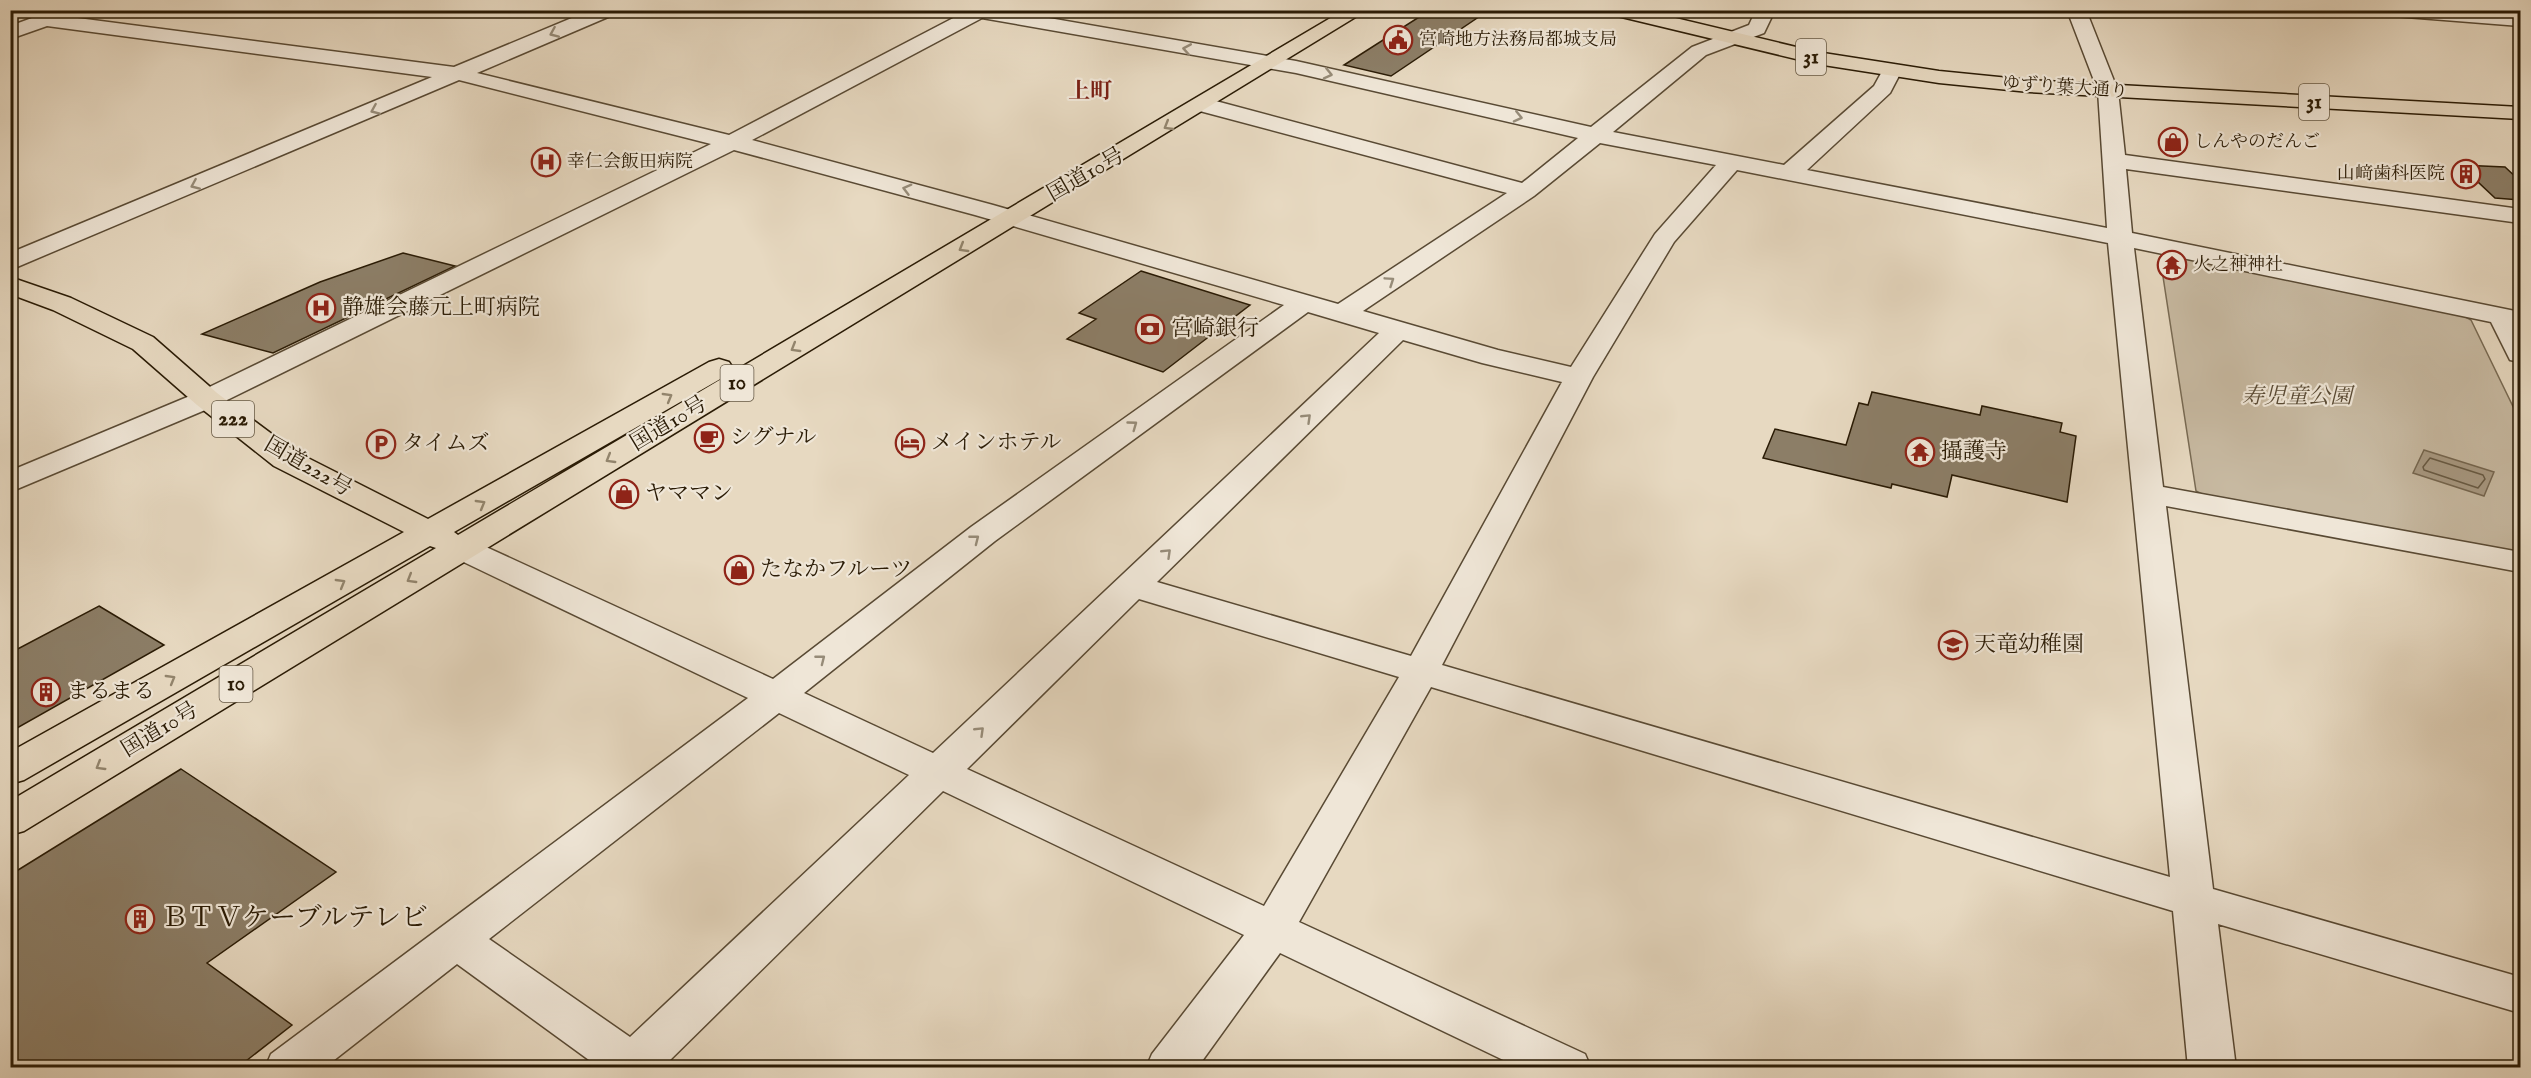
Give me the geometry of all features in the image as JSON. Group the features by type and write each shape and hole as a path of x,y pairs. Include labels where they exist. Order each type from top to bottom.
{"main road":[{"name":"国道10号","path":"10,820 720,367 1327,10"},
{"name":"国道10号","path":"10,770 445,541 1013,218 1204,105 1358,10"},
{"name":"ゆずり葉大通り","path":"1616,10 1817,58 1987,82 2108,91 2520,113"},
{"name":"国道222号","path":"10,285 62,303 143,343 207,399 285,459 445,541"}],"street":[{"path":"13,31 73,10"},
{"path":"10,262 608,10"},
{"path":"1342,314 1526,191 1699,51 1757,29 1766,10"},
{"path":"2076,10 2108,91 2120,237 2212,1068"},
{"path":"2393,10 2520,20"},
{"path":"10,483 207,399 732,142 977,11 1271,62 1595,135 2120,237 2511,319 2520,354"},
{"path":"46,20 458,74 732,142 984,210 1492,357 1579,377"},
{"path":"1788,174 1883,89 1892,70"},
{"path":"1204,105 1526,191"},
{"path":"2115,161 2520,216"},
{"path":"1169,1068 1274,928 1420,673 1579,377 1664,239 1731,162"},
{"path":"288,1068 776,696 982,534 1304,303"},
{"path":"456,939 633,1067 1398,330"},
{"path":"2150,494 2520,562"},
{"path":"445,541 1274,928 1568,1068"},
{"path":"1132,586 1420,673 2520,995"}],"green space":[{"name":"寿児童公園","path":"2165,253 2460,314 2471,320 2520,421 2520,554 2206,496 2196,491 2160,257"}],"water":[{"path":"2424,450 2494,472 2484,496 2413,473"}],"building":[{"path":"1430,10 1489,10 1391,76 1344,65"},
{"path":"2460,165 2505,167 2520,181 2520,200 2495,198"},
{"name":"静雄会藤元上町病院","path":"403,253 455,266 273,353 202,334 320,282"},
{"name":"宮崎銀行","path":"1141,271 1250,305 1163,372 1067,339 1096,319 1079,313"},
{"name":"攝護寺","path":"1872,392 1980,415 1982,406 2062,423 2060,432 2076,436 2067,502 1952,475 1947,497 1892,484 1891,488 1763,458 1775,429 1846,445 1859,403 1868,405"},
{"name":"まるまる","path":"99,606 164,645 10,732 10,653"},
{"name":"ＢＴＶケーブルテレビ","path":"181,769 336,872 207,963 292,1025 237,1068 10,1068 10,875"}],"place":[{"name":"宮崎地方法務局都城支局","path":"1398,40"},
{"name":"しんやのだんご","path":"2173,142"},
{"name":"幸仁会飯田病院","path":"546,162"},
{"name":"山﨑歯科医院","path":"2466,174"},
{"name":"火之神神社","path":"2172,265"},
{"name":"静雄会藤元上町病院","path":"321,308"},
{"name":"宮崎銀行","path":"1150,329"},
{"name":"シグナル","path":"709,438"},
{"name":"メインホテル","path":"910,443"},
{"name":"タイムズ","path":"381,444"},
{"name":"攝護寺","path":"1920,452"},
{"name":"ヤママン","path":"624,494"},
{"name":"たなかフルーツ","path":"739,570"},
{"name":"天竜幼稚園","path":"1953,645"},
{"name":"まるまる","path":"46,692"},
{"name":"ＢＴＶケーブルテレビ","path":"140,919"}],"district":[{"name":"上町","path":"1090,92"}]}
